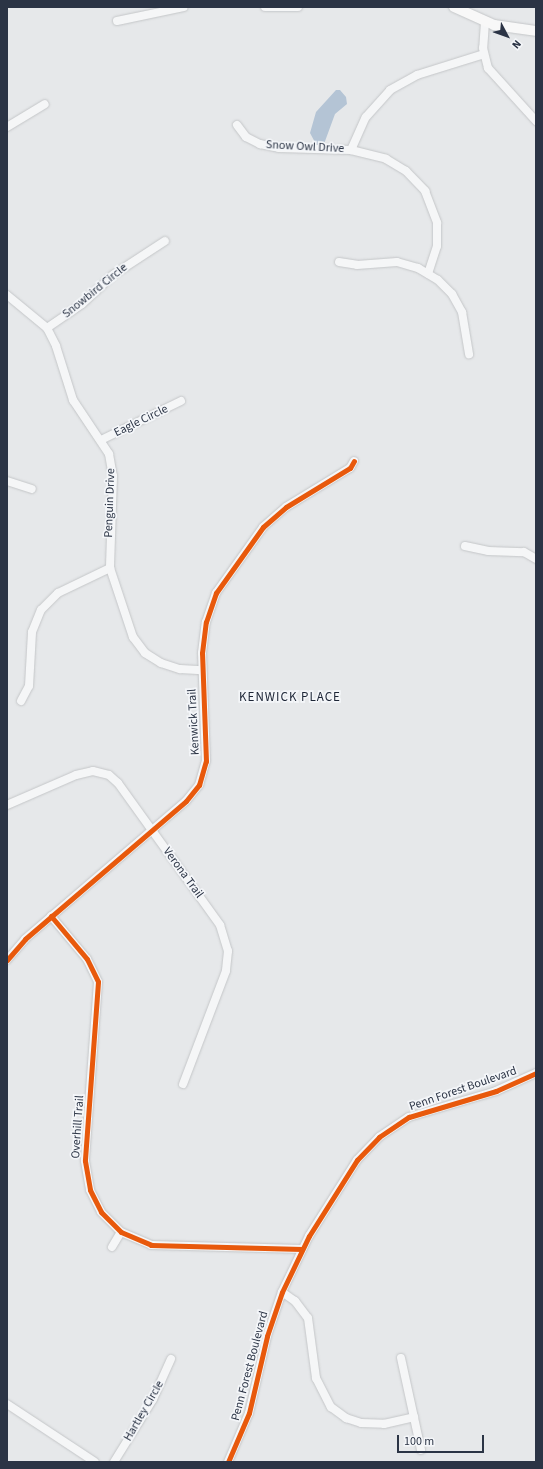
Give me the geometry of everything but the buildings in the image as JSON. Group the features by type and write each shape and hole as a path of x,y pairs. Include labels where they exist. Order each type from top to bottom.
{"main road":[{"path":"454,7 484,22 536,31"}],"street":[{"path":"117,21 184,7"},
{"path":"265,7 298,7"},
{"path":"484,22 484,54 493,76 536,121"},
{"path":"351,150 366,117 390,90 417,75 484,54"},
{"path":"7,126 45,104"},
{"name":"Snow Owl Drive","path":"237,125 253,141 270,147 351,150 398,165 425,191 435,212 438,234 428,274"},
{"name":"Snowbird Circle","path":"47,328 82,304 113,275 165,241"},
{"path":"339,262 350,265 397,262 428,274 446,287 457,302 466,323 470,354"},
{"name":"Penguin Drive","path":"7,295 47,328 56,346 73,400 109,454 113,471 110,568 128,629 138,646 152,659 170,667 202,670"},
{"name":"Eagle Circle","path":"101,440 181,401"},
{"name":"Kenwick Trail","path":"7,960 51,916 186,801 203,777 206,751 202,670 206,622 216,593 228,572 253,539 275,515 350,468 354,461"},
{"path":"7,481 32,489"},
{"path":"465,546 488,551 524,552 536,559"},
{"path":"22,701 29,686 32,632 41,610 58,592 110,568"},
{"name":"Verona Trail","path":"7,805 76,775 100,772 118,783 220,925 228,952 223,982 183,1084"},
{"name":"Overhill Trail","path":"51,916 87,959 98,982 85,1172 90,1190 101,1212 121,1232 138,1241 165,1247 302,1249"},
{"name":"Penn Forest Boulevard","path":"228,1462 249,1413 267,1336 282,1292 302,1249 352,1168 388,1130 418,1113 496,1091 536,1073"},
{"path":"112,1247 121,1232"},
{"path":"282,1292 295,1301 308,1318 318,1386 338,1413 352,1421 372,1424 414,1417"},
{"path":"401,1358 421,1450"},
{"name":"Hartley Circle","path":"114,1462 153,1399 171,1359"},
{"path":"7,1404 95,1462"}],"water":[{"path":"336,90 340,90 346,97 347,104 335,114 324,144 317,146 310,133 316,112"}],"cycle path":[{"path":"7,960 25,939 186,801 199,785 206,761 202,653 206,622 216,593 263,527 286,507 350,468 354,461"},
{"path":"51,916 87,959 98,982 85,1161 90,1190 101,1212 121,1232 151,1245 302,1249"},
{"path":"228,1462 249,1413 267,1336 282,1292 309,1236 357,1160 379,1137 409,1117 496,1091 536,1073"}],"district":[{"name":"KENWICK PLACE","path":"290,697"}]}
